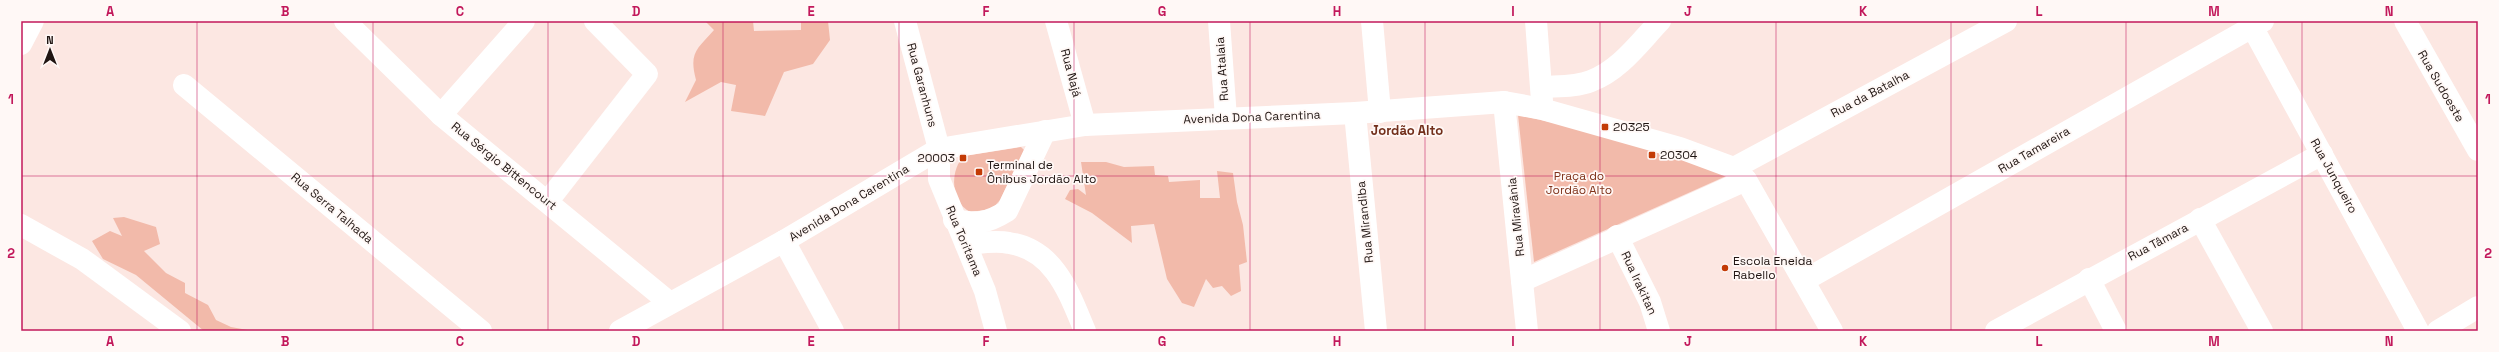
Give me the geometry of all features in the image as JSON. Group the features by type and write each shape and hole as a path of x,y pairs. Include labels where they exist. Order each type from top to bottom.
{"main road":[{"path":"21,44 33,21"},
{"name":"Rua Sérgio Bittencourt","path":"345,21 442,115 670,303"},
{"path":"442,115 524,21"},
{"path":"548,201 647,74 595,21"},
{"name":"Rua Garanhuns","path":"905,21 939,149"},
{"name":"Rua Najá","path":"1056,21 1085,125"},
{"name":"Rua Atalaia","path":"1219,21 1226,118"},
{"path":"1372,21 1380,112"},
{"path":"1536,21 1543,87 1542,110"},
{"path":"1543,87 1574,85 1590,81 1606,74 1617,66 1660,21"},
{"name":"Rua da Batalha","path":"1522,281 1617,236 1740,174 2006,21"},
{"name":"Rua Sudoeste","path":"2405,21 2478,150"},
{"name":"Rua Junqueiro","path":"2255,23 2322,154 2418,331"},
{"name":"Rua Tamareira","path":"1805,280 2255,23"},
{"name":"Rua Serra Talhada","path":"184,85 481,331"},
{"name":"Avenida Dona Carentina","path":"632,328 670,303 784,241 939,149 1085,125 1380,112 1504,102 1542,110 1680,148 1740,174"},
{"name":"Rua Miravânia","path":"1504,102 1527,331"},
{"name":"Rua Mirandiba","path":"1355,113 1376,331"},
{"path":"954,220 977,224 995,218 1007,211 1045,131"},
{"name":"Rua Toritama","path":"939,149 939,179 954,220 966,244 985,291 996,331"},
{"name":"Rua Tâmara","path":"1996,331 2089,279 2322,154"},
{"path":"1740,174 1805,280 1832,331"},
{"path":"2200,219 2262,331"},
{"path":"21,225 82,259 180,331"},
{"name":"Rua Irakitan","path":"1617,236 1650,302 1659,331"},
{"path":"784,241 834,331"},
{"path":"966,244 1009,242 1037,252 1054,268 1070,296 1085,331"},
{"path":"2089,279 2116,331"},
{"path":"2438,331 2478,307"}],"green space":[{"path":"705,21 753,21 754,31 801,30 801,21 828,21 830,40 813,64 784,72 765,116 731,111 736,85 721,82 685,102 696,80 693,64 696,52 714,30"},
{"name":"Praça do Jordão Alto","path":"1518,115 1559,124 1733,173 1534,262"},
{"name":"Terminal de Ônibus Jordão Alto","path":"1021,147 1024,150 1000,200 992,209 970,212 964,207 956,194 954,178 959,162 964,156"},
{"path":"1081,162 1106,162 1124,167 1154,166 1155,175 1168,176 1169,182 1200,180 1200,198 1220,198 1217,171 1233,173 1237,202 1243,225 1247,262 1239,265 1241,291 1231,296 1222,286 1213,288 1206,279 1194,307 1182,303 1167,279 1154,224 1131,226 1132,243 1092,213 1065,199 1070,190 1078,189 1086,195"},
{"path":"124,217 156,227 160,244 144,251 166,273 185,283 185,293 208,305 216,320 231,327 253,331 204,331 136,275 103,259 92,241 110,231 122,236 113,218"}],"place":[{"name":"20325","path":"1605,127"},
{"name":"20304","path":"1652,155"},
{"name":"20003","path":"963,158"},
{"name":"Terminal de Ônibus Jordão Alto","path":"979,172"},
{"name":"Escola Eneida Rabello","path":"1725,268"}],"district":[{"name":"Jordão Alto","path":"1407,130"}]}
